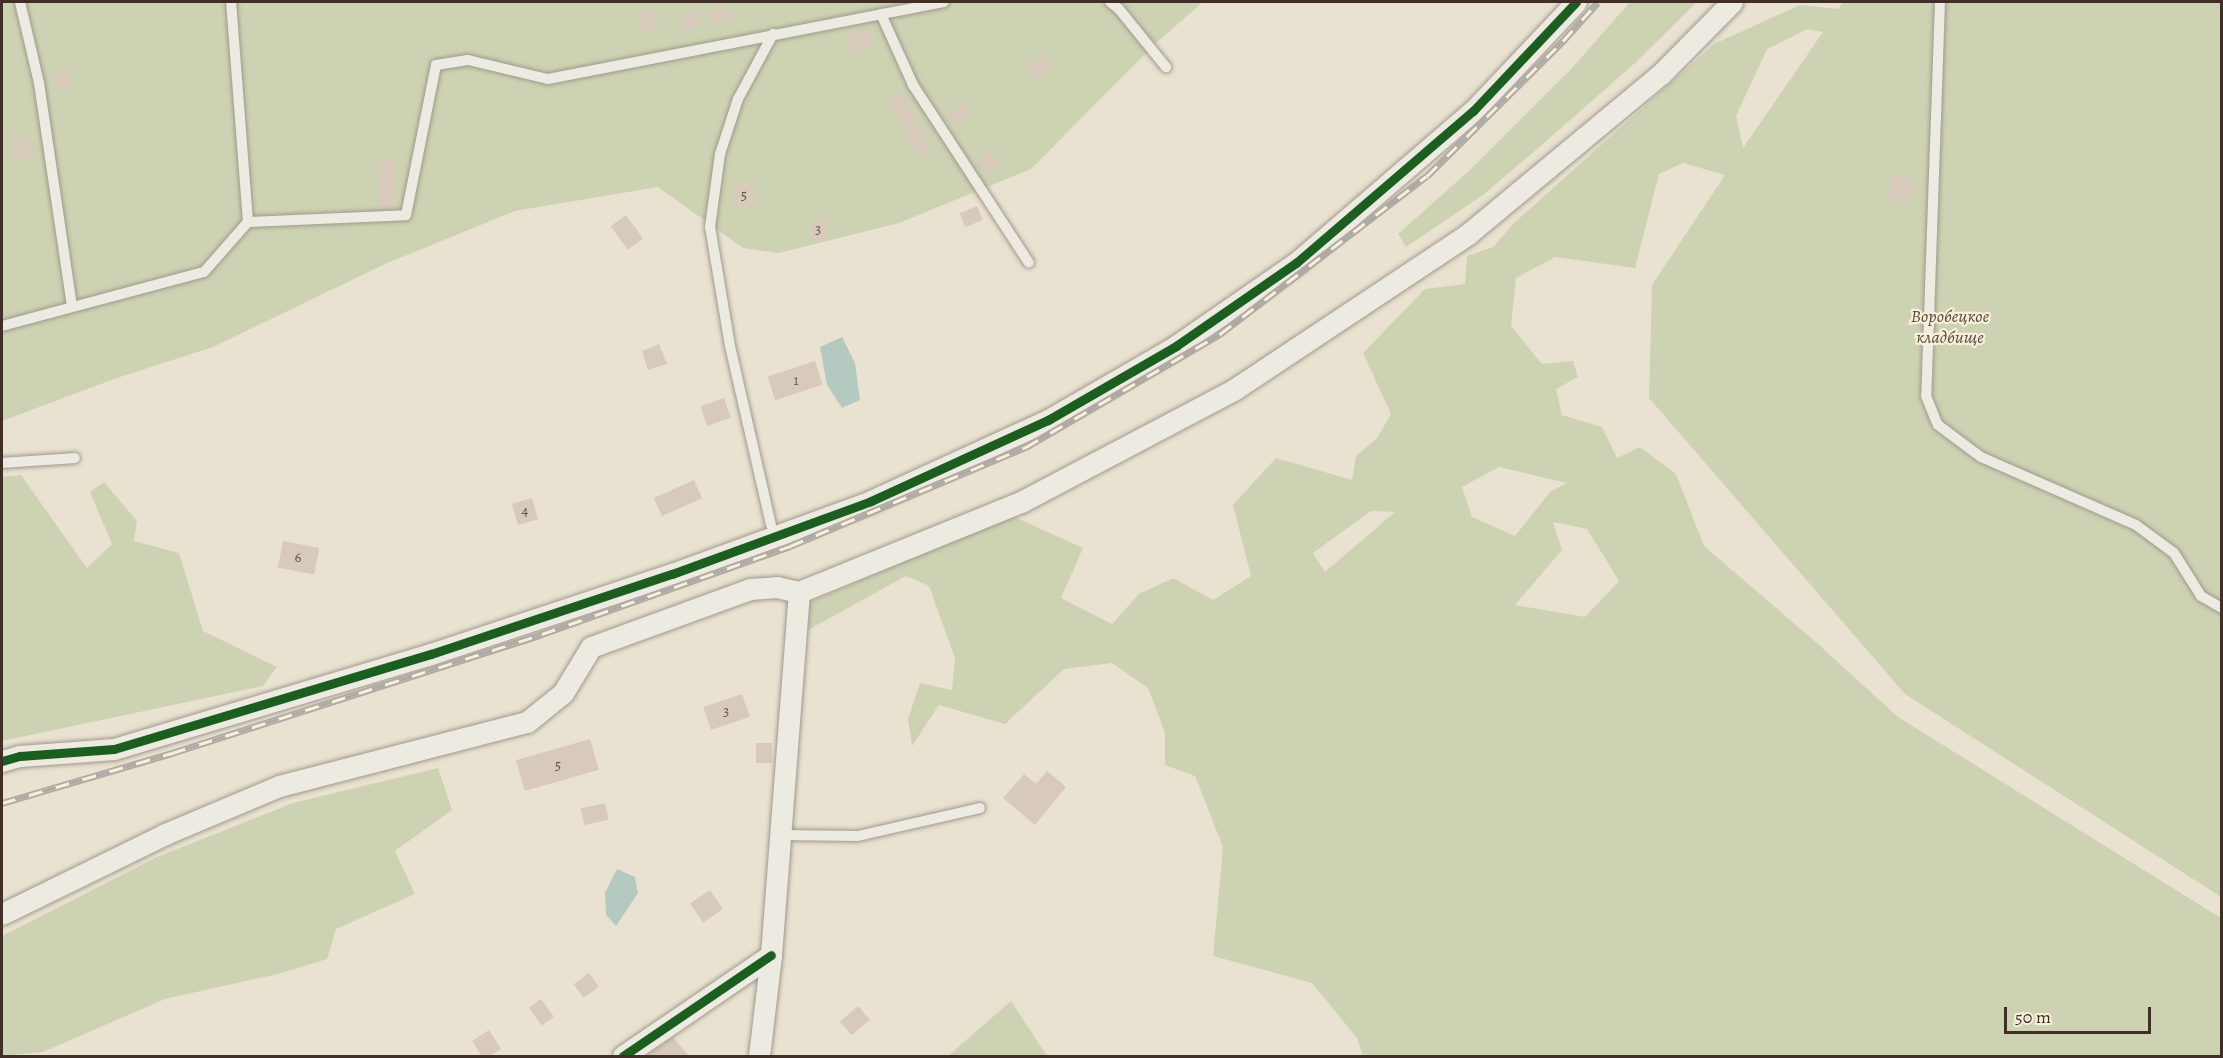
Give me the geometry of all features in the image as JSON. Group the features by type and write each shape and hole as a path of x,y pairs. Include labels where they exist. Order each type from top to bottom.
{"street":[{"path":"2,760 20,756 114,749 442,650 672,574 871,501 1048,420 1176,346 1296,263 1473,111 1576,2"},
{"path":"2,914 165,834 279,786 527,722 563,693 591,647 750,589 777,587 799,592 1021,502 1235,389 1468,234 1661,74 1732,2"},
{"path":"759,1056 771,955 799,592"},
{"path":"623,1056 771,955"}],"lane":[{"path":"20,2 39,83 72,307"},
{"path":"231,2 248,222"},
{"path":"2,326 204,272 248,222 405,214 436,66 468,60 548,79 945,2"},
{"path":"1110,2 1119,9 1166,67"},
{"path":"1940,2 1926,396 1938,425 1981,457 2136,525 2174,553 2201,596 2222,608"},
{"path":"881,14 913,85 1029,263"},
{"path":"771,525 730,346 710,227 723,143 738,99 773,34"},
{"path":"2,463 75,458"},
{"path":"780,836 858,836 980,808"}],"green space":[{"path":"2,2 1203,2 1156,43 1031,169 899,223 779,253 743,248 658,187 515,211 385,264 213,347 117,378 2,421"},
{"path":"1630,2 1697,2 1634,64 1483,195 1406,247 1398,234 1471,169 1572,68"},
{"name":"Воробецкое кладбище","path":"1843,2 2221,2 2221,897 1905,694 1649,398 1652,285 1725,175 1683,163 1659,174 1635,268 1555,257 1516,278 1511,326 1542,364 1573,361 1578,377 1556,389 1562,415 1602,427 1617,458 1640,447 1676,474 1704,546 1818,644 1898,717 2221,918 2221,1056 1363,1056 1357,1038 1312,983 1213,956 1223,847 1195,776 1165,765 1165,733 1148,688 1112,663 1064,669 1005,724 939,705 912,746 908,719 920,683 952,690 955,658 929,586 906,576 808,630 810,602 1012,516 1083,548 1061,598 1112,624 1139,594 1173,578 1213,600 1251,576 1233,505 1276,458 1352,480 1356,456 1377,438 1391,414 1363,353 1425,289 1465,284 1467,256 1493,247 1514,223 1714,44 1800,5 1838,9","holes":["1807,29 1823,32 1743,148 1736,116 1767,49","1499,467 1567,483 1550,492 1515,536 1472,517 1462,487","1371,511 1395,512 1325,572 1313,553","1553,522 1587,529 1619,581 1585,617 1515,605 1562,550"]},
{"path":"21,475 87,568 112,544 90,492 104,482 137,521 134,541 179,553 203,631 277,667 263,686 2,741 2,477"},
{"path":"438,768 452,810 395,851 415,894 336,929 327,959 278,974 165,999 43,1052 2,1056 2,936 157,857 293,803"},
{"path":"1011,1001 1047,1056 948,1056"}],"shaded area":[{"path":"842,337 855,363 860,400 842,408 827,385 820,347"},
{"path":"617,869 635,877 638,893 616,926 606,915 605,893"}],"building":[{"path":"730,6 733,22 714,25 711,10"},
{"path":"653,7 658,31 642,35 636,11"},
{"path":"698,10 702,25 685,30 681,15"},
{"path":"867,26 874,46 853,53 846,33"},
{"path":"1044,55 1052,69 1035,79 1027,65"},
{"path":"67,71 71,88 56,91 52,74"},
{"path":"902,92 927,138 925,140 932,154 920,160 887,99"},
{"path":"962,104 970,116 956,125 948,114"},
{"path":"33,137 35,157 13,159 11,139"},
{"path":"992,151 1000,164 985,173 977,161"},
{"path":"381,160 396,160 396,208 378,209"},
{"path":"1893,175 1915,180 1910,205 1887,199"},
{"path":"734,184 755,185 754,208 733,207"},
{"path":"977,206 983,220 965,227 960,213"},
{"path":"626,215 643,238 628,250 611,226"},
{"path":"826,219 827,240 811,241 810,220"},
{"path":"659,344 667,364 648,370 642,351"},
{"path":"815,361 823,385 775,400 767,376"},
{"path":"724,398 731,418 707,426 700,406"},
{"path":"694,480 702,498 662,516 654,498"},
{"path":"532,498 538,519 518,525 512,504"},
{"path":"283,541 319,548 314,575 278,568"},
{"path":"742,694 750,717 711,730 703,707"},
{"path":"590,739 599,770 525,791 516,760"},
{"path":"756,743 772,743 772,763 756,763"},
{"path":"1047,771 1066,787 1035,825 1003,798 1024,774 1036,784"},
{"path":"605,803 609,820 584,825 581,809"},
{"path":"710,890 723,909 703,922 690,903"},
{"path":"589,973 599,987 584,998 574,984"},
{"path":"541,999 554,1017 542,1026 529,1008"},
{"path":"858,1006 870,1020 852,1035 840,1022"},
{"path":"489,1030 501,1049 490,1056 482,1056 472,1041"},
{"path":"673,1037 689,1056 647,1056 654,1050"}],"railway":[{"path":"2,803 172,753 542,634 790,546 1026,447 1220,334 1427,176 1563,41 1598,2"}],"cycle path":[{"path":"2,761 20,756 114,749 431,654 672,574 871,501 1048,420 1176,346 1296,263 1473,111 1576,2"},
{"path":"623,1056 771,955"}]}
